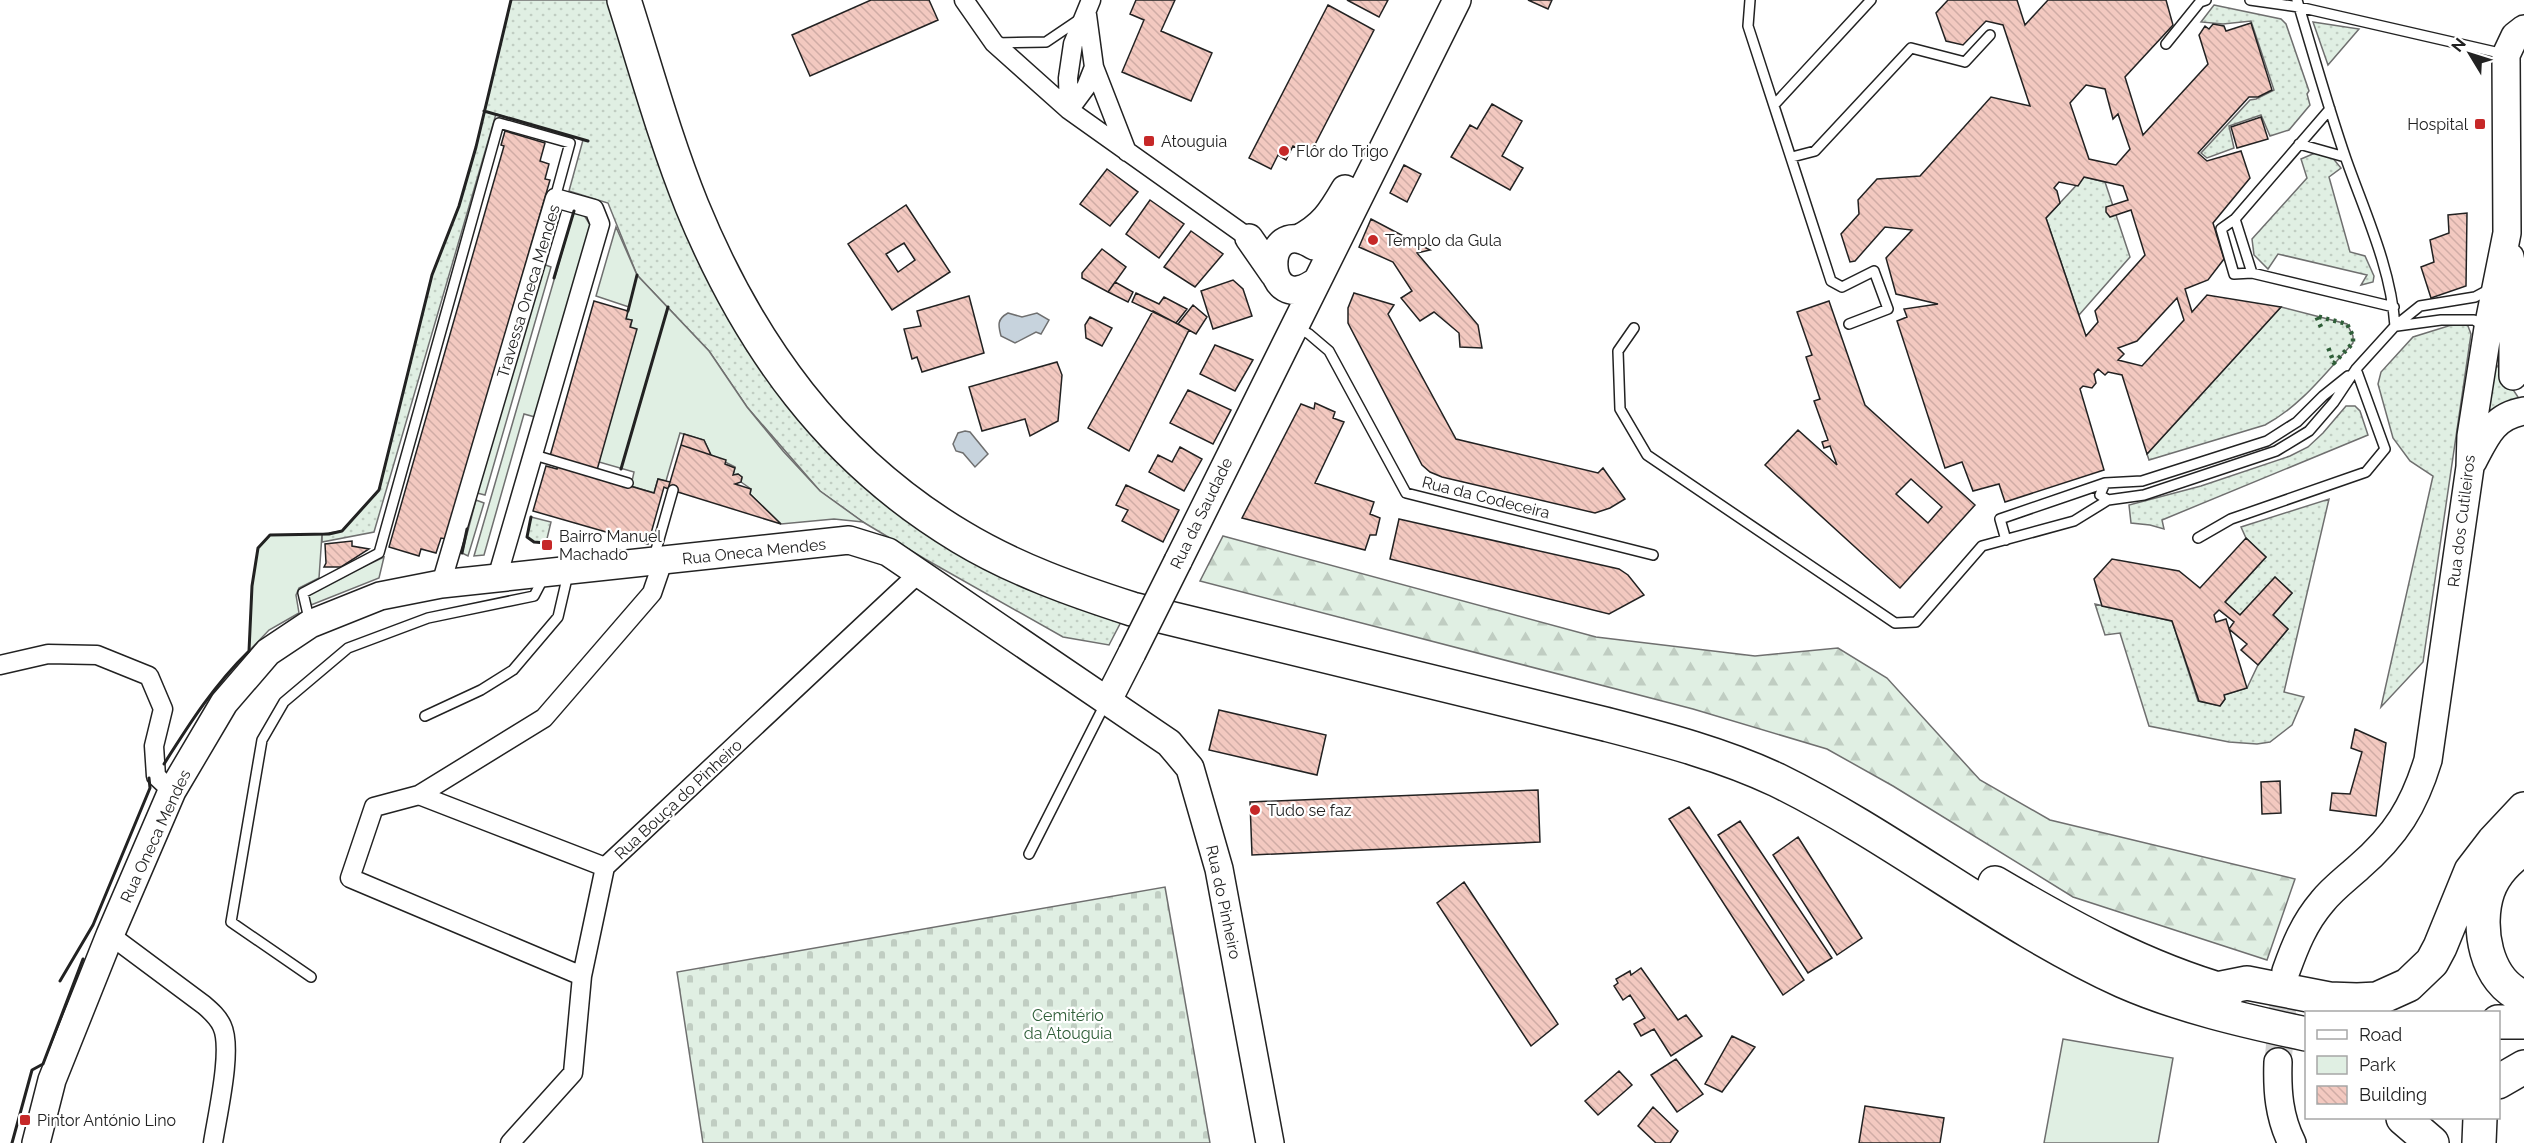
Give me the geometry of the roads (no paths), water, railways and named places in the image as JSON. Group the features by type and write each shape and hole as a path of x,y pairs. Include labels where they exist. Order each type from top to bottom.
{"highway":[{"path":"624,0 691,204 728,285 753,329 788,383 833,435 883,482 954,533 1024,569 1132,609 1625,729 1692,747 1743,765 1806,795 2084,961 2125,981 2215,1000 2305,1011"},
{"path":"646,0 714,202 763,305 807,371 852,424 884,455 945,501 1007,537 1116,581 1298,628 1675,719 1755,746 1819,777 2024,900 2099,942 2173,974 2215,1000 2305,1033"},
{"path":"2215,1000 2247,983 2320,997 2357,1000 2377,999 2408,985 2432,962 2471,871 2494,841 2524,809"},
{"path":"2524,848 2504,863 2493,881 2488,891 2483,922 2487,953 2499,978 2524,997"},
{"path":"2215,1000 2232,1031 2292,1059"},
{"path":"2500,1022 2524,1022"},
{"path":"2500,1045 2524,1045"},
{"path":"2500,1081 2524,1067"},
{"path":"2404,1119 2432,1143"},
{"path":"2479,1143 2480,1119"}],"street":[{"path":"964,0 994,43 1069,110 1249,238 1276,278 1288,288 1298,290 1308,287 1319,276 1320,253 1307,241 1249,238"},
{"path":"1293,326 1272,264 1274,254 1280,246 1312,231 1328,218 1346,188 1440,0"},
{"name":"Rua da Saudade","path":"1108,700 1457,0"},
{"path":"1069,110 1068,78 1072,44 1089,7"},
{"path":"1089,7 1094,67 1127,152"},
{"path":"2506,55 2515,36 2524,30"},
{"name":"Rua dos Cutileiros","path":"2286,971 2306,922 2323,899 2382,847 2404,819 2428,759 2470,467 2471,436 2494,286 2507,233 2506,55"},
{"path":"1069,110 1086,87 1094,67"},
{"name":"Travessa Oneca Mendes","path":"441,584 555,198 594,209 600,224 531,454 497,578"},
{"path":"2507,233 2512,272 2519,384"},
{"path":"2487,333 2519,384"},
{"path":"2470,467 2491,429 2509,414 2524,411"},
{"name":"Rua Oneca Mendes","path":"36,1143 52,1080 110,935 172,791 224,703 268,652 310,624 380,596 441,584 849,540 888,552 1108,700"},
{"path":"582,976 350,878 374,807 419,795 544,718 652,593 658,562"},
{"name":"Rua Bouça do Pinheiro","path":"510,1143 573,1073 582,976 605,867 919,573"},
{"path":"0,665 48,654 97,655 149,676 163,709 154,746 156,776 172,791"},
{"name":"Rua do Pinheiro","path":"1108,700 1169,743 1190,768 1219,869 1270,1143"},
{"path":"419,795 605,867"},
{"path":"110,935 204,1005 223,1027 227,1045 213,1143"},
{"path":"2292,1059 2277,1091 2284,1126 2292,1143"}],"lane":[{"path":"1750,0 1748,26 1831,281 1842,287 1874,270 1888,309 1849,324"},
{"path":"1775,104 1871,0"},
{"path":"2250,0 2298,4 2506,55"},
{"path":"2166,44 2201,1"},
{"path":"2298,4 2345,157 2383,260 2394,308 2395,326"},
{"path":"994,43 1046,42 1089,7"},
{"path":"1791,157 1815,151 1911,48 1965,62 1990,35"},
{"path":"2330,109 2235,219 2221,229 2234,274 2252,273 2394,308"},
{"path":"310,624 303,593 379,553 499,123 570,143 555,198"},
{"path":"2299,144 2345,157"},
{"path":"2235,219 2252,273"},
{"path":"2006,540 2000,519 2105,483 2142,481 2267,441 2297,422 2323,396 2356,369 2395,326 2420,306 2475,297 2494,286"},
{"path":"2395,326 2441,320 2474,320 2487,333"},
{"name":"Rua da Codeceira","path":"1293,326 1310,334 1329,351 1406,493 1653,555"},
{"path":"1634,328 1618,351 1620,409 1647,455 1895,623 1916,622 1983,546 2074,521 2108,500 2144,495 2277,451 2308,430 2334,402 2356,369"},
{"path":"2198,538 2231,519 2366,472 2385,449 2356,369"},
{"path":"531,454 628,483"},
{"path":"2105,483 2100,495 2108,500"},
{"path":"658,562 673,490"},
{"path":"425,716 481,690 513,670 558,617 557,573"},
{"path":"311,977 231,922 262,740 284,702 348,648 428,618 534,596 557,573"},
{"path":"1029,854 1108,700"}],"tunnel":[{"path":"2278,1062 2286,971"}],"place":[{"name":"Hospital","path":"2480,124"},
{"name":"Atouguia","path":"1149,141"},
{"name":"Flôr do Trigo","path":"1284,151"},
{"name":"Templo da Gula","path":"1373,240"},
{"name":"Bairro Manuel Machado","path":"547,545"},
{"name":"Tudo se faz","path":"1255,810"},
{"name":"Pintor António Lino","path":"25,1120"}],"park label":[{"name":"Cemitério da Atouguia","path":"1068,1024"}]}
